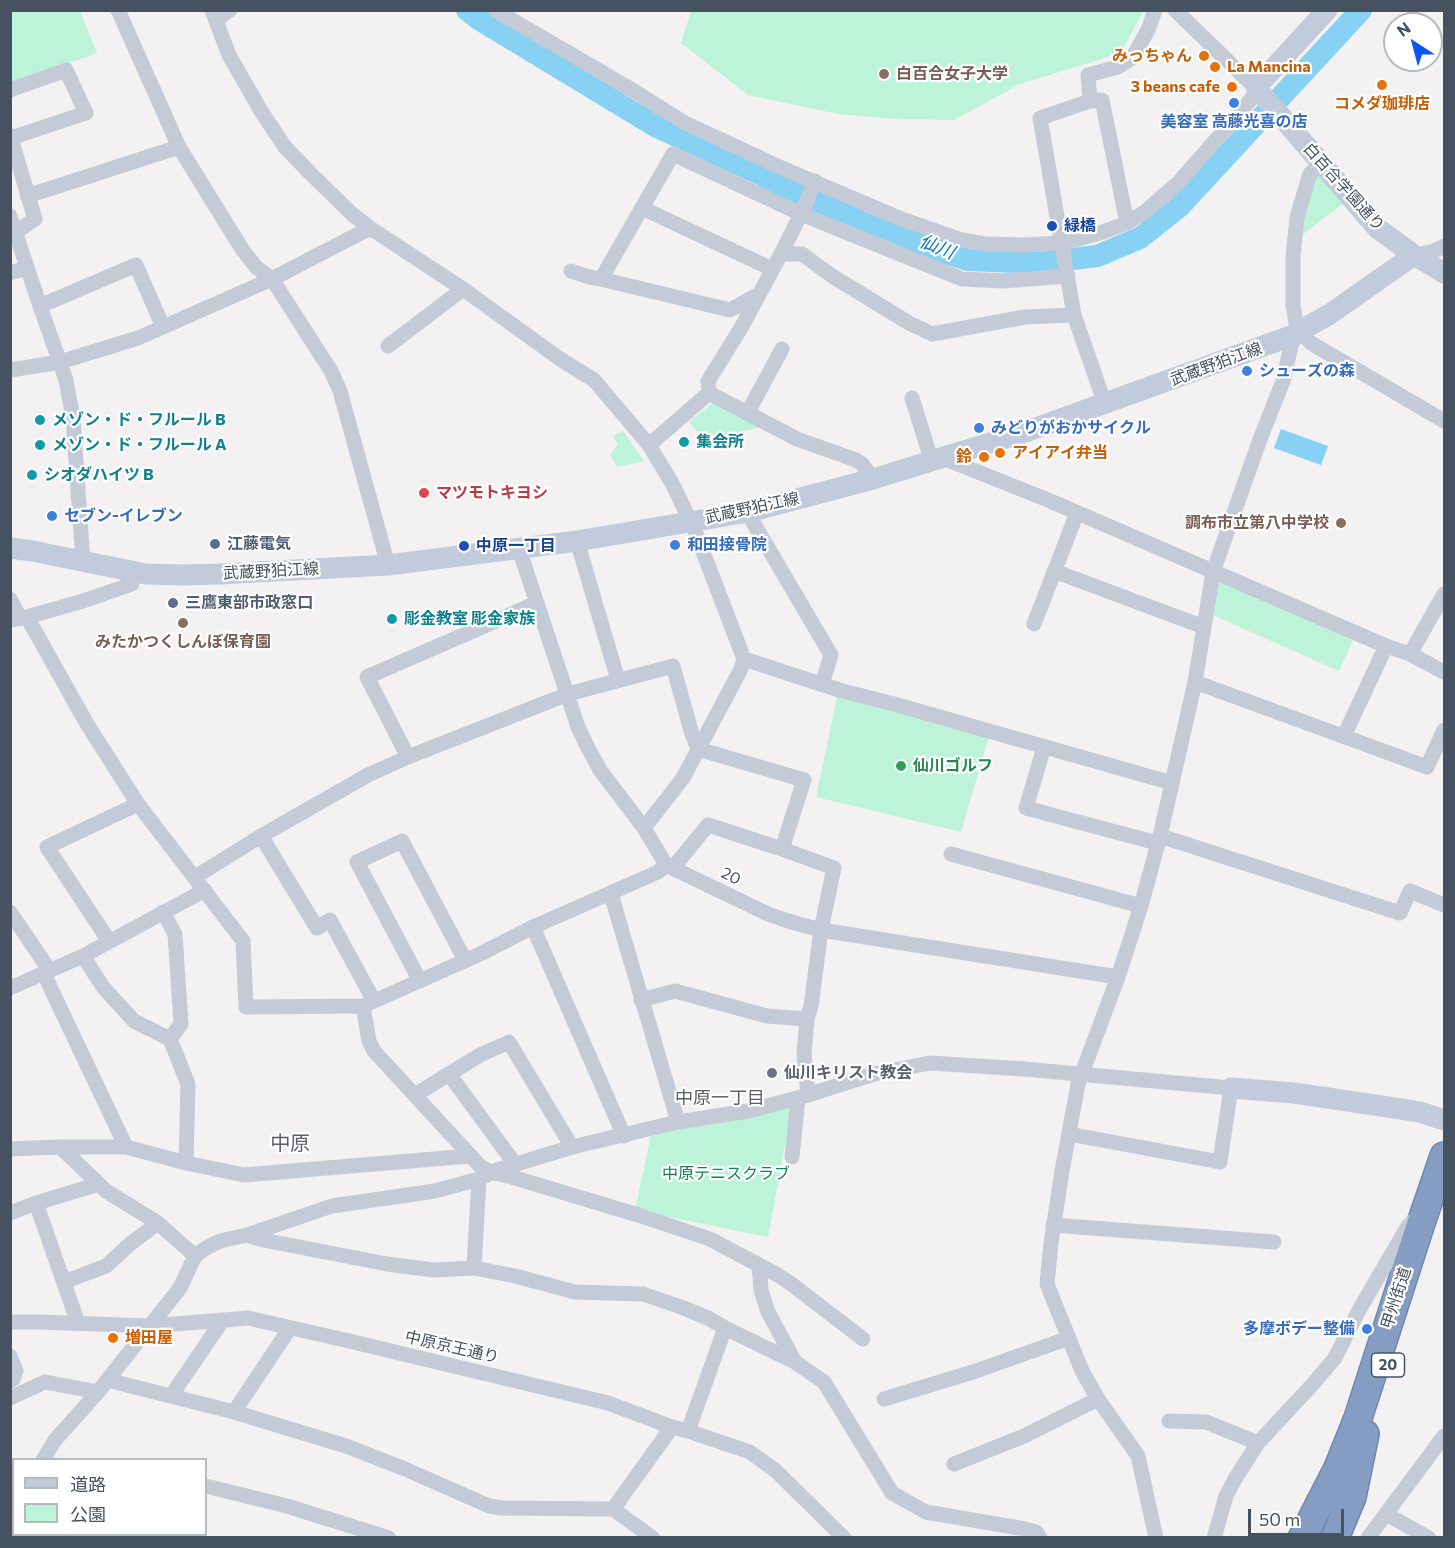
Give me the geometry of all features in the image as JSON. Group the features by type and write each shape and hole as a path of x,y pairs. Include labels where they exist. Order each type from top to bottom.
{"highway":[{"name":"甲州街道","path":"1302,1538 1338,1468 1358,1418 1444,1156"},
{"name":"甲州街道","path":"1335,1538 1352,1497 1363,1439 1444,1194"}],"main road":[{"path":"1259,91 1261,82 1327,10"},
{"name":"白百合学園通り","path":"1259,91 1377,228 1414,255"},
{"path":"1414,255 1444,273"},
{"name":"武蔵野狛江線","path":"10,548 146,574 210,574 388,565 577,541 748,512 873,479 1025,432 1298,333 1336,310 1414,255"},
{"path":"1231,1088 1294,1093 1369,1104 1420,1112 1444,1120"}],"street":[{"path":"118,10 178,147 226,226 256,267 272,279 331,371 340,391 388,565"},
{"path":"230,10 214,15 228,55 285,147 352,214 370,228 594,380 649,445 673,485 691,522 744,659 741,669 683,778 644,828"},
{"path":"495,10 685,123 813,185 962,240 985,244 1063,246 1127,223 1146,211 1178,183 1259,91 1175,10"},
{"path":"1090,100 1088,75 1118,67 1133,57 1148,30 1155,10"},
{"path":"10,90 66,70 86,113 11,137 34,219 16,232"},
{"path":"1105,404 1074,315 1040,118 1090,100 1102,100 1127,223"},
{"path":"27,196 178,147"},
{"path":"601,279 673,154 962,279 1002,280 1068,276"},
{"path":"1155,1538 1138,1456 1098,1399 1082,1371 1047,1284 1053,1225 1078,1084 1142,906 1195,682 1213,572 1283,381 1291,346 1298,333 1293,305 1293,256 1297,217 1310,174 1321,162"},
{"path":"709,393 708,381 741,328 781,254 813,185"},
{"path":"642,208 771,269"},
{"path":"10,216 66,380 73,418 84,562"},
{"path":"10,370 60,362 138,338 272,279 370,228"},
{"path":"1414,255 1431,252 1444,246"},
{"path":"781,254 802,254 832,276 909,323 932,334 1025,316 1074,315"},
{"path":"40,306 136,265 163,327"},
{"path":"10,273 27,268"},
{"path":"571,271 730,310 759,294"},
{"path":"388,346 463,289"},
{"path":"1298,333 1311,343 1444,421"},
{"path":"748,412 782,349"},
{"path":"649,445 709,393"},
{"path":"709,393 797,439 856,460 862,464 873,479"},
{"path":"912,398 938,460 1077,513 1386,646 1410,654 1444,672"},
{"path":"748,512 831,655 822,684"},
{"path":"1034,624 1077,513"},
{"path":"577,541 618,680"},
{"path":"519,549 578,728 600,770 670,867"},
{"path":"1054,571 1204,627"},
{"path":"19,618 83,601 132,584 133,572"},
{"path":"1410,654 1444,594"},
{"path":"10,599 19,618 138,804 243,941 246,1007 368,1004 533,927 670,867 708,825 834,868 821,930 811,1006 807,1019 803,1096 792,1157"},
{"path":"408,757 367,677 537,603"},
{"path":"1344,736 1386,646"},
{"path":"744,659 822,684 1172,783"},
{"path":"195,877 368,775 408,757 568,694 673,666 698,749"},
{"path":"1195,682 1427,767 1444,730"},
{"path":"1044,747 1026,808 1158,840 1400,913 1410,891 1444,904"},
{"path":"698,749 804,780 782,849"},
{"path":"109,941 47,847 138,804"},
{"path":"261,836 316,928 330,920 368,1004 369,1041 374,1051 480,1166 485,1175 474,1268"},
{"path":"420,981 357,862 402,841 465,960"},
{"path":"951,854 1142,906"},
{"name":"20","path":"670,867 768,914 821,930 1118,977"},
{"path":"10,988 83,956 205,890"},
{"path":"610,894 678,1122"},
{"path":"10,912 47,973 126,1147"},
{"path":"163,912 175,934 181,1024 170,1039"},
{"path":"533,927 624,1136"},
{"path":"83,956 103,987 134,1021 170,1039 188,1084 186,1163"},
{"path":"641,1000 675,991 767,1016 807,1019"},
{"path":"415,1095 480,1055 509,1042 572,1147"},
{"path":"44,1458 61,1433 103,1386 180,1288 195,1256 220,1241 247,1235 332,1206 435,1191 572,1147 678,1122 748,1111 874,1074 930,1063 1024,1069 1231,1088 1220,1162 1069,1134"},
{"path":"449,1074 515,1164"},
{"path":"60,1147 106,1191 158,1223 195,1256"},
{"path":"10,1149 126,1147 244,1175 470,1156"},
{"path":"485,1175 638,1215 710,1239 790,1283 863,1340"},
{"path":"10,1213 99,1184"},
{"path":"36,1203 78,1323"},
{"path":"1214,1538 1226,1496 1258,1443 1335,1358 1359,1310 1408,1226 1413,1221 1421,1222"},
{"path":"64,1282 106,1266 158,1223"},
{"path":"1053,1225 1274,1242"},
{"path":"247,1235 262,1240 387,1264 434,1270 474,1268 516,1276 575,1292 644,1294 708,1318 795,1362 824,1382 892,1493 926,1512 1025,1529 1036,1532 1040,1538"},
{"path":"759,1265 761,1290 768,1312 795,1362"},
{"name":"中原京王通り","path":"10,1322 151,1326 248,1318 608,1403 672,1427 750,1452 782,1477 844,1538"},
{"path":"171,1396 222,1321"},
{"path":"234,1412 290,1328"},
{"path":"688,1431 725,1328"},
{"path":"884,1399 973,1372 1069,1338"},
{"path":"10,1356 16,1371 10,1381"},
{"path":"10,1398 45,1382 103,1386 171,1396 234,1412 346,1446 489,1506 613,1509 653,1538"},
{"path":"954,1464 1024,1436 1098,1399"},
{"path":"1169,1421 1206,1422 1258,1443"},
{"path":"613,1509 672,1427"},
{"path":"1368,1538 1442,1443"},
{"path":"207,1486 287,1506 389,1538"},
{"path":"1386,1514 1429,1538"}],"green space":[{"name":"白百合女子大学","path":"691,10 1143,11 1121,53 1020,84 954,120 897,119 838,114 748,95 681,43"},
{"path":"10,11 80,11 97,53 11,84"},
{"path":"1324,175 1345,202 1302,235 1304,210 1315,176"},
{"path":"714,402 761,427 705,441 689,422"},
{"path":"623,431 644,461 617,467 610,455 618,444 613,436"},
{"path":"1216,577 1353,640 1339,671 1215,616 1212,610"},
{"name":"仙川ゴルフ","path":"838,693 989,736 961,832 816,797"},
{"name":"中原テニスクラブ","path":"792,1106 768,1237 635,1210 651,1135"}],"water":[{"path":"1281,429 1328,446 1321,465 1274,448"}],"waterway":[{"name":"仙川","path":"467,10 657,127 792,191 916,243 968,260 1039,263 1097,256 1140,238 1179,207 1361,10"}],"place":[{"name":"みっちゃん","path":"1204,56"},
{"name":"La Mancina","path":"1215,67"},
{"name":"白百合女子大学","path":"884,74"},
{"name":"コメダ珈琲店","path":"1382,85"},
{"name":"3 beans cafe","path":"1232,87"},
{"name":"美容室 高藤光喜の店","path":"1234,103"},
{"name":"緑橋","path":"1052,226"},
{"name":"シューズの森","path":"1247,371"},
{"name":"メゾン・ド・フルール B","path":"40,420"},
{"name":"みどりがおかサイクル","path":"979,428"},
{"name":"集会所","path":"684,442"},
{"name":"メゾン・ド・フルール A","path":"40,445"},
{"name":"アイアイ弁当","path":"1000,453"},
{"name":"鈴","path":"984,457"},
{"name":"シオダハイツ B","path":"32,475"},
{"name":"マツモトキヨシ","path":"424,493"},
{"name":"セブン-イレブン","path":"52,516"},
{"name":"調布市立第八中学校","path":"1341,523"},
{"name":"江藤電気","path":"215,544"},
{"name":"和田接骨院","path":"675,545"},
{"name":"中原一丁目","path":"464,546"},
{"name":"三鷹東部市政窓口","path":"173,603"},
{"name":"彫金教室 彫金家族","path":"392,619"},
{"name":"みたかつくしんぼ保育園","path":"183,623"},
{"name":"仙川ゴルフ","path":"901,766"},
{"name":"仙川キリスト教会","path":"772,1073"},
{"name":"多摩ボデー整備","path":"1367,1329"},
{"name":"増田屋","path":"113,1338"}],"district":[{"name":"中原一丁目","path":"720,1098"},
{"name":"中原","path":"290,1143"}]}
